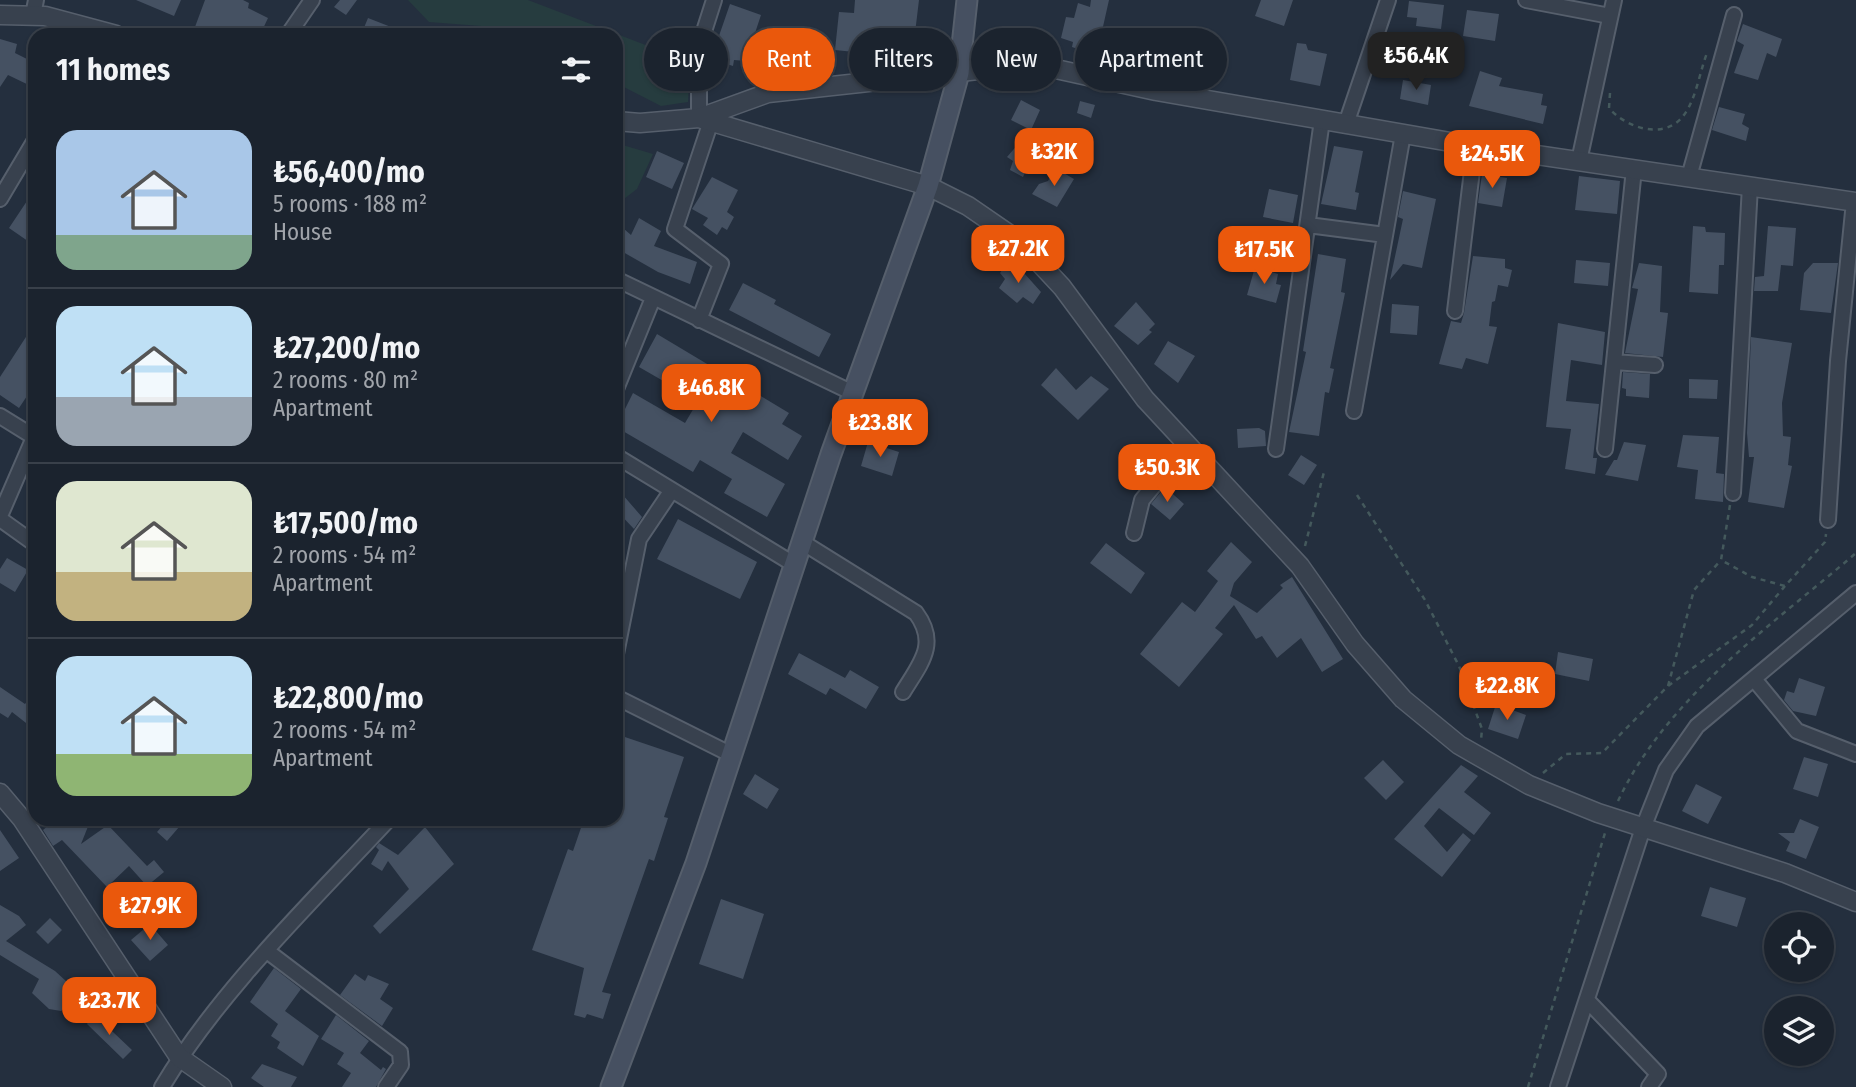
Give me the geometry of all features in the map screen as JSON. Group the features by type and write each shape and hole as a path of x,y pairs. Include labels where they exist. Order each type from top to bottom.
{"main road":[{"path":"611,1087 696,863 853,393 928,186 959,73 967,0"}],"street":[{"path":"293,28 312,0"},
{"path":"699,320 722,264 675,229 705,120 699,47 714,0"},
{"path":"1346,124 1388,0"},
{"path":"1526,0 1610,16"},
{"path":"1579,161 1614,0"},
{"path":"0,15 35,8 90,28"},
{"path":"1689,177 1734,15"},
{"path":"705,120 768,93 1032,64 1156,91 1403,134 1855,202 1838,361 1828,520"},
{"path":"623,122 705,120 928,186 968,206 1019,241 1062,287 1145,399 1300,566 1355,644 1404,699 1459,746 1529,785 1643,828 1785,873 1856,902"},
{"path":"1276,449 1322,120"},
{"path":"1354,411 1403,134"},
{"path":"1455,311 1475,146"},
{"path":"0,199 28,152"},
{"path":"1605,449 1634,169"},
{"path":"1733,493 1750,186"},
{"path":"1308,225 1385,235"},
{"path":"623,283 853,393"},
{"path":"623,372 653,298"},
{"path":"1614,362 1655,365"},
{"path":"0,416 28,432"},
{"path":"1134,533 1142,500 1187,445"},
{"path":"28,452 0,518 28,539"},
{"path":"623,460 795,565"},
{"path":"623,619 639,539 672,490"},
{"path":"802,542 916,613 926,628 927,645 903,692"},
{"path":"1558,1087 1643,828 1666,771 1697,726 1856,593"},
{"path":"1754,679 1797,731 1856,754"},
{"path":"623,700 732,755"},
{"path":"0,793 22,819 179,1057 222,1087"},
{"path":"162,1087 179,1057 267,951 383,826"},
{"path":"267,951 400,1052 401,1065 386,1087"},
{"path":"1587,1000 1658,1074 1649,1087"}],"path":[{"path":"1611,86 1609,108 1620,121 1648,130 1670,127 1685,114 1707,51"},
{"path":"1300,566 1324,472"},
{"path":"1668,686 1694,590 1721,560 1724,527 1733,493"},
{"path":"1357,495 1424,600 1458,666 1482,729 1481,758"},
{"path":"1529,785 1566,754 1602,753 1668,686 1752,625 1825,542 1828,520"},
{"path":"1721,560 1752,577 1785,586"}],"green space":[{"path":"408,0 528,0 601,28 484,28 429,22"},
{"path":"623,36 644,44 644,91 689,91 688,102 661,106 623,87"},
{"path":"623,145 653,154 637,189 623,200"}],"building":[{"path":"136,0 181,0 174,16"},
{"path":"205,0 243,0 249,3 248,8 268,18 263,28 195,28"},
{"path":"340,0 357,0 346,15 334,7"},
{"path":"855,0 919,0 916,28 849,28 849,51 835,50 839,12 854,13"},
{"path":"1091,0 1109,0 1103,28 1075,28 1075,48 1072,47 1073,42 1061,38 1066,17 1074,18 1078,3 1090,7"},
{"path":"1261,0 1293,0 1284,26 1255,16"},
{"path":"1409,1 1444,5 1441,29 1416,26 1417,18 1407,17"},
{"path":"730,4 761,15 757,28 742,28 742,61 734,60 733,66 728,64 728,28 722,28"},
{"path":"1467,10 1499,14 1495,41 1463,36"},
{"path":"368,18 394,28 364,28"},
{"path":"1743,24 1782,39 1776,57 1767,53 1758,80 1734,73 1744,45 1737,41"},
{"path":"0,39 17,44 15,53 28,60 28,85 8,75 0,87"},
{"path":"1297,43 1306,44 1308,50 1327,54 1320,86 1290,80"},
{"path":"1480,71 1502,78 1499,86 1543,94 1541,105 1547,106 1543,124 1469,106"},
{"path":"1403,80 1431,85 1428,105 1400,99"},
{"path":"1021,100 1040,110 1031,130 1011,120"},
{"path":"1080,101 1095,105 1091,118 1077,113"},
{"path":"1719,107 1745,114 1742,124 1749,128 1746,141 1712,130"},
{"path":"1020,142 1036,149 1023,177 1010,170 1013,161 1007,157"},
{"path":"1334,146 1363,151 1355,192 1359,193 1356,210 1321,204"},
{"path":"657,151 684,163 672,189 646,177"},
{"path":"1055,168 1074,179 1057,207 1032,194 1039,184 1048,181"},
{"path":"1482,174 1507,178 1502,207 1478,203"},
{"path":"1579,176 1620,181 1617,214 1575,210"},
{"path":"712,177 738,190 727,212 734,217 727,230 722,227 717,235 703,225 708,218 692,209"},
{"path":"1269,189 1298,195 1293,223 1263,217"},
{"path":"1403,191 1436,199 1422,268 1403,264 1390,280 1403,219 1398,217"},
{"path":"28,200 28,241 9,228"},
{"path":"639,218 661,231 654,246 697,262 690,284 658,272 623,252 623,228 631,235"},
{"path":"1693,226 1705,227 1706,232 1725,233 1724,265 1719,265 1718,294 1689,292"},
{"path":"1768,226 1796,228 1793,266 1781,265 1778,291 1754,291 1755,277 1764,276"},
{"path":"1318,254 1346,259 1341,292 1345,293 1330,368 1334,369 1329,393 1325,392 1319,436 1289,432 1306,352 1303,351"},
{"path":"1473,256 1505,259 1505,268 1512,270 1508,287 1498,285 1495,301 1492,302 1489,326 1497,327 1488,364 1466,358 1462,369 1439,364 1451,321 1461,323"},
{"path":"1576,260 1610,263 1608,286 1574,283"},
{"path":"1007,263 1024,273 1041,292 1033,304 1023,297 1017,303 999,288 1005,279 1000,273"},
{"path":"1639,263 1662,266 1660,312 1668,313 1663,357 1625,353 1638,289 1632,288"},
{"path":"1813,263 1838,263 1831,313 1800,310 1804,273"},
{"path":"1255,267 1278,274 1276,284 1281,285 1276,303 1247,295"},
{"path":"743,283 776,300 774,304 831,334 819,357 729,310"},
{"path":"1136,302 1155,324 1149,330 1152,332 1138,345 1114,326"},
{"path":"1392,304 1419,306 1417,335 1390,333"},
{"path":"1558,323 1605,332 1602,365 1571,360 1566,401 1599,404 1593,458 1597,458 1595,474 1565,469 1571,429 1546,427"},
{"path":"28,334 28,394 19,408 0,395 0,377"},
{"path":"657,334 789,413 782,424 802,436 788,460 743,432 731,453 785,484 767,517 724,493 732,479 700,460 693,472 623,431 623,413 633,393 685,423 698,401 639,367"},
{"path":"1751,337 1792,343 1782,403 1783,436 1791,437 1788,465 1792,466 1784,508 1748,502 1754,457 1749,457 1747,433"},
{"path":"1168,341 1195,356 1178,383 1154,364"},
{"path":"1056,368 1076,390 1091,376 1109,389 1078,420 1041,385"},
{"path":"1623,372 1650,374 1649,398 1626,396 1626,389 1622,388"},
{"path":"1689,379 1718,380 1717,399 1689,398"},
{"path":"1259,428 1265,431 1266,446 1238,448 1237,429"},
{"path":"1683,435 1719,437 1716,473 1724,474 1723,502 1695,499 1698,470 1677,467"},
{"path":"868,442 899,452 892,476 861,466"},
{"path":"1624,442 1646,445 1638,481 1605,475 1614,460 1617,460"},
{"path":"1301,455 1317,465 1304,485 1288,475"},
{"path":"1165,487 1184,504 1170,520 1151,504"},
{"path":"623,495 642,517 634,529 623,517"},
{"path":"678,519 757,562 740,599 657,559"},
{"path":"1231,542 1252,562 1234,583 1230,596 1257,613 1283,588 1280,585 1292,577 1343,659 1322,672 1301,638 1277,658 1262,636 1256,639 1234,605 1215,628 1223,634 1179,687 1140,654 1182,602 1195,612 1218,581 1207,571"},
{"path":"1106,543 1145,573 1131,594 1090,563"},
{"path":"7,558 28,570 15,592 0,583 0,569"},
{"path":"1558,652 1593,659 1589,681 1555,674"},
{"path":"799,653 845,678 850,670 879,687 866,709 830,688 826,695 788,674"},
{"path":"1799,678 1825,687 1816,716 1793,711 1784,700 1787,691 1794,693"},
{"path":"0,687 25,704 28,700 28,725 12,712 8,718 0,713"},
{"path":"1496,704 1526,715 1518,739 1488,729"},
{"path":"623,736 684,757 664,817 668,818 654,861 649,859 602,992 611,994 603,1019 587,1014 585,1018 574,1015 584,968 532,950 568,849 573,851 582,826 623,826"},
{"path":"1804,757 1828,764 1818,797 1793,789"},
{"path":"1383,760 1404,782 1386,800 1364,778"},
{"path":"1461,765 1478,776 1464,792 1491,813 1474,835 1439,808 1424,826 1447,852 1463,833 1471,840 1442,877 1394,839"},
{"path":"755,774 779,789 767,809 743,794"},
{"path":"1696,784 1722,797 1708,824 1682,811"},
{"path":"1800,819 1819,827 1806,859 1786,851 1790,842 1778,833 1794,833"},
{"path":"48,826 88,826 81,844 109,826 147,866 154,860 164,872 147,886 129,866 107,887 62,840 53,846 43,830"},
{"path":"162,826 180,826 167,841 157,832"},
{"path":"425,827 454,864 380,934 373,926 409,889 388,861 382,871 371,864 379,850 376,847 379,843 398,855"},
{"path":"0,830 19,858 0,871"},
{"path":"1710,887 1746,898 1737,927 1701,916"},
{"path":"721,899 764,914 743,979 699,964"},
{"path":"0,905 19,916 26,925 6,941 55,971 79,993 73,1004 61,1011 49,1009 32,993 39,979 0,955"},
{"path":"50,918 62,930 48,944 36,932"},
{"path":"150,924 168,945 150,961 131,940"},
{"path":"274,968 301,989 285,1011 319,1036 303,1066 277,1048 280,1042 271,1036 278,1024 250,1002"},
{"path":"355,974 365,981 368,975 389,984 380,999 393,1008 382,1026 340,995"},
{"path":"94,1014 132,1050 123,1059 87,1024"},
{"path":"336,1015 369,1041 360,1053 381,1070 383,1067 386,1069 376,1087 342,1087 351,1073 337,1064 344,1053 321,1039"},
{"path":"262,1064 297,1077 291,1087 264,1087 251,1078"}]}
